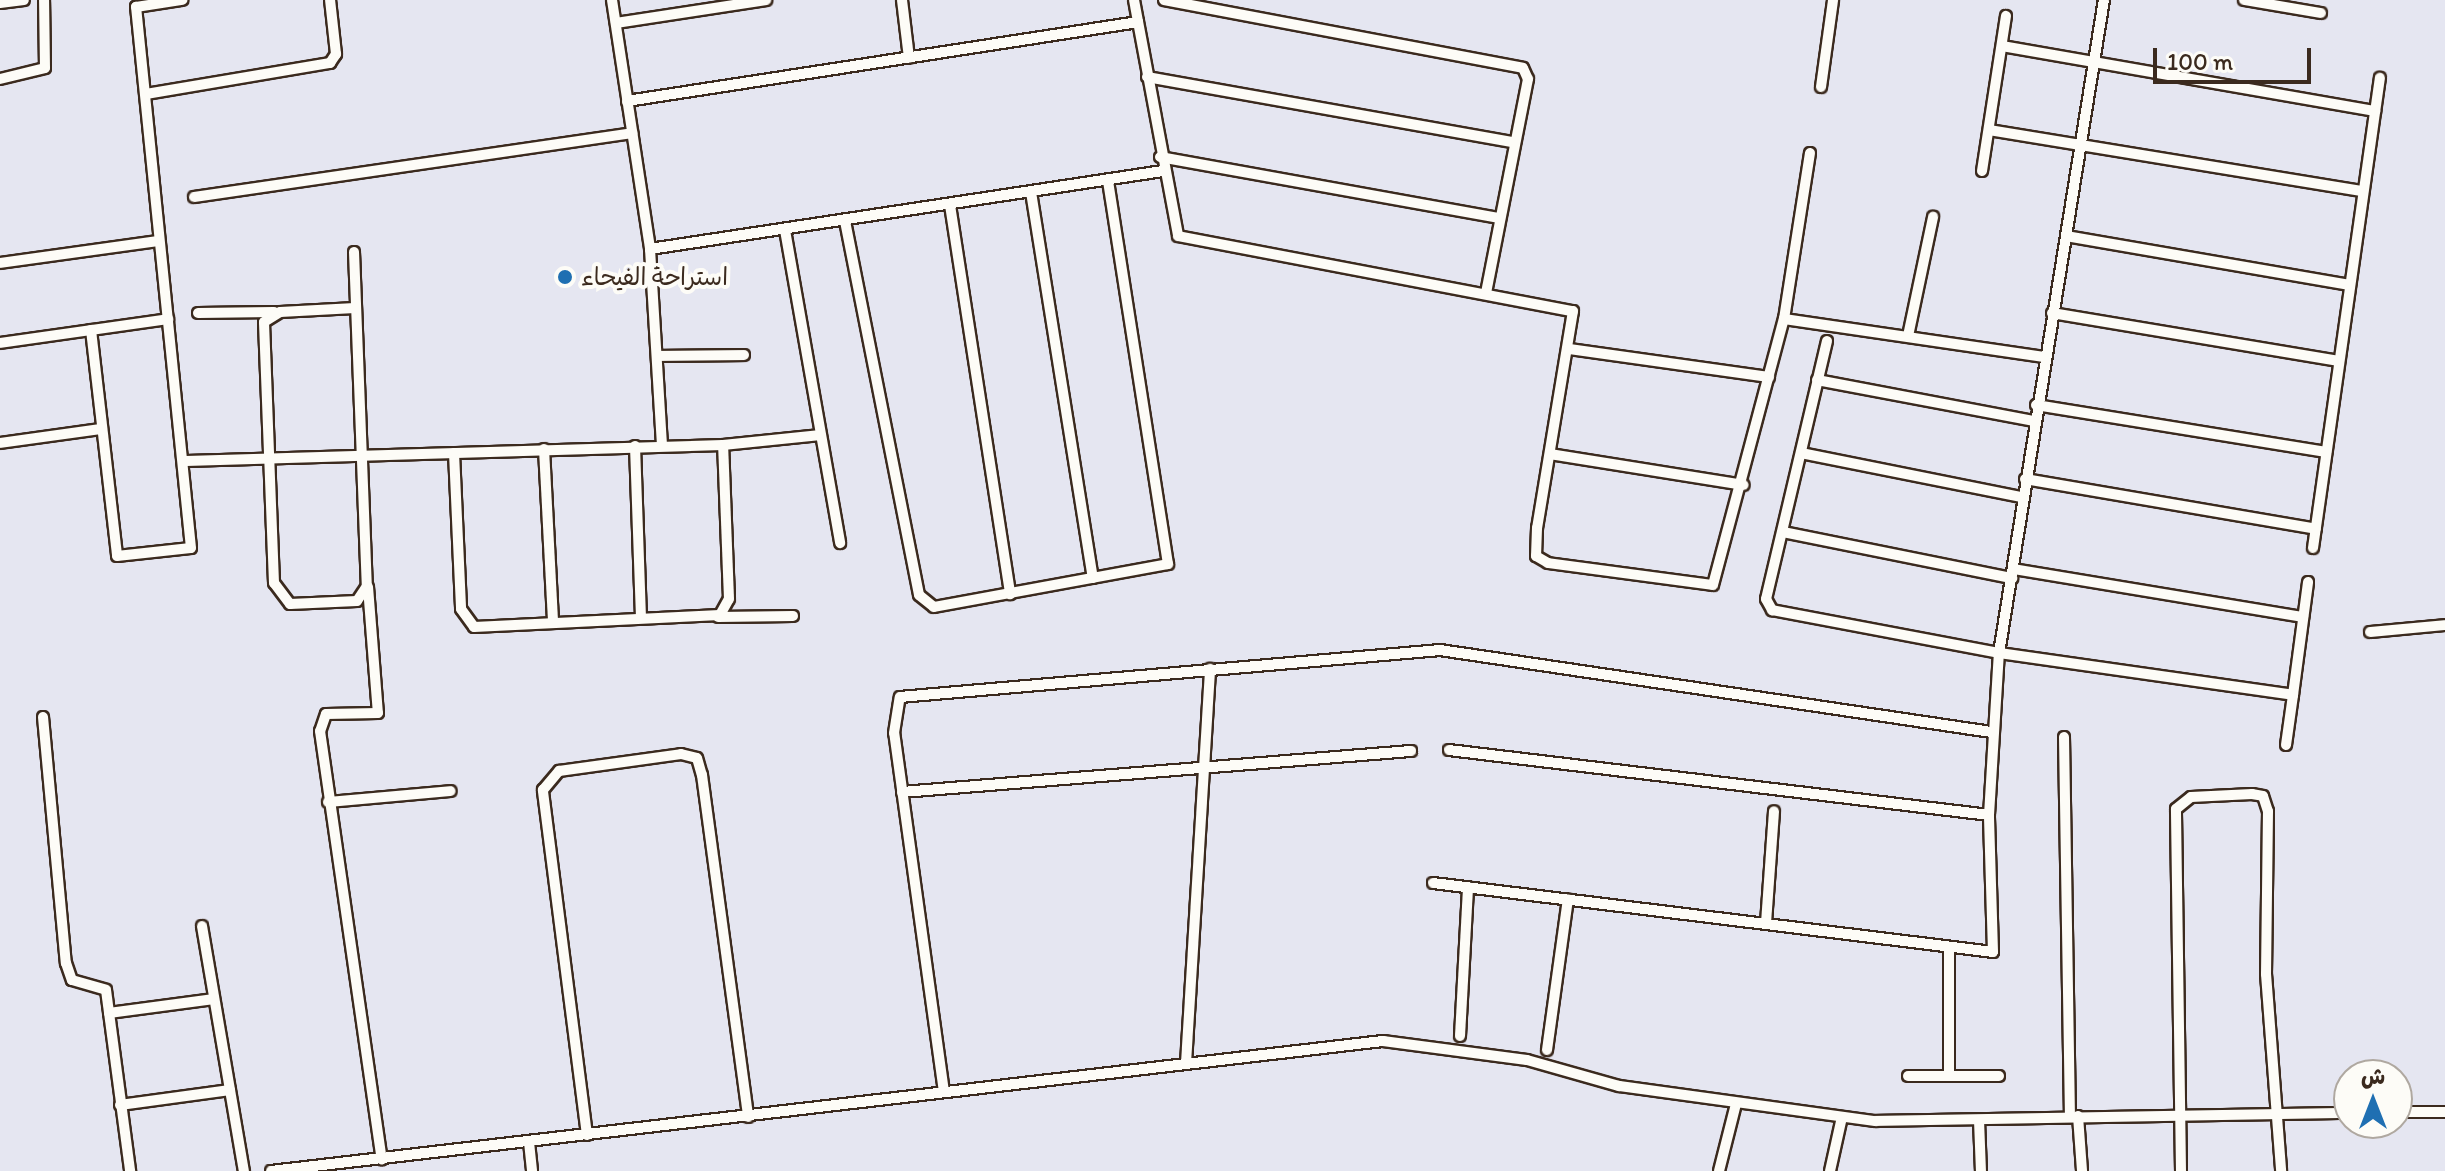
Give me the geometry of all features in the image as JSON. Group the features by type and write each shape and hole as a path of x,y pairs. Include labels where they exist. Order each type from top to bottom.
{"street":[{"path":"0,3 24,0"},
{"path":"0,79 45,68 44,0"},
{"path":"91,330 117,556 191,548 186,461 158,241 136,3 182,0"},
{"path":"146,94 330,63 336,54 330,0"},
{"path":"612,0 650,249 662,445"},
{"path":"616,23 766,0"},
{"path":"902,0 909,58"},
{"path":"1134,0 1160,157 1178,236 1567,306 1574,317 1535,550 1548,563 1713,585 1744,485 1784,319 1810,153"},
{"path":"1164,0 1518,64 1528,79 1513,142 1486,293"},
{"path":"1821,87 1833,0"},
{"path":"1433,883 1993,952 1989,815 1991,732 1999,653 2033,421 2104,0"},
{"path":"2244,0 2321,13"},
{"path":"1982,171 2006,16"},
{"path":"627,101 1138,22"},
{"path":"2002,46 2375,111"},
{"path":"1147,77 1513,142"},
{"path":"2313,548 2380,78"},
{"path":"1989,130 2363,191"},
{"path":"194,197 632,133"},
{"path":"1160,157 1500,218"},
{"path":"650,249 1163,171"},
{"path":"845,221 919,595 934,607 1163,568 1170,559 1108,180"},
{"path":"1031,192 1093,578"},
{"path":"950,205 1010,594"},
{"path":"1908,336 1933,217"},
{"path":"785,230 840,543"},
{"path":"2066,236 2350,285"},
{"path":"0,263 158,241"},
{"path":"354,252 367,577 378,713 322,720 328,802 382,1160"},
{"path":"198,313 355,308"},
{"path":"280,312 264,326 267,459 279,598 357,601 367,577"},
{"path":"2052,313 2339,361"},
{"path":"0,343 168,319"},
{"path":"1784,319 2044,357"},
{"path":"1827,341 1766,599 1772,610 1999,653 2293,695"},
{"path":"1569,349 1769,377"},
{"path":"658,356 744,355"},
{"path":"1817,380 2033,421"},
{"path":"2036,405 2326,452"},
{"path":"0,442 101,429"},
{"path":"186,461 723,445 820,435"},
{"path":"712,617 728,606 723,445"},
{"path":"635,446 641,617"},
{"path":"544,449 553,622"},
{"path":"454,453 465,621 474,627 641,617 793,616"},
{"path":"1801,453 2022,497"},
{"path":"1550,454 1744,485"},
{"path":"2025,479 2316,529"},
{"path":"1783,532 2012,574 2303,617"},
{"path":"2286,745 2308,582"},
{"path":"2370,632 2445,625"},
{"path":"944,1092 902,792 893,711 900,697 1440,650 1991,732"},
{"path":"1186,1063 1210,669"},
{"path":"43,717 66,963 72,980 103,985 130,1171"},
{"path":"2064,737 2074,1116 2082,1171"},
{"path":"1449,750 1989,815"},
{"path":"902,792 1411,751"},
{"path":"587,1135 543,790 559,771 681,754 697,758 702,775 748,1117"},
{"path":"328,802 451,791"},
{"path":"2181,1171 2176,809 2191,797 2252,794 2263,796 2268,811 2266,974 2281,1171"},
{"path":"1766,923 1774,811"},
{"path":"1460,1036 1468,887"},
{"path":"1547,1050 1568,899"},
{"path":"202,926 244,1171"},
{"path":"1949,947 1949,1076"},
{"path":"109,1013 214,999"},
{"path":"271,1171 1186,1063 1405,1041 1736,1104 1842,1117 1979,1120 2333,1113"},
{"path":"1908,1076 1999,1076"},
{"path":"120,1105 230,1090"},
{"path":"1719,1171 1736,1104"},
{"path":"2413,1112 2445,1112"},
{"path":"1830,1171 1842,1117"},
{"path":"1979,1120 1981,1171"},
{"path":"529,1142 532,1171"}],"place":[{"name":"استراحة الفيحاء","path":"565,277"}]}
